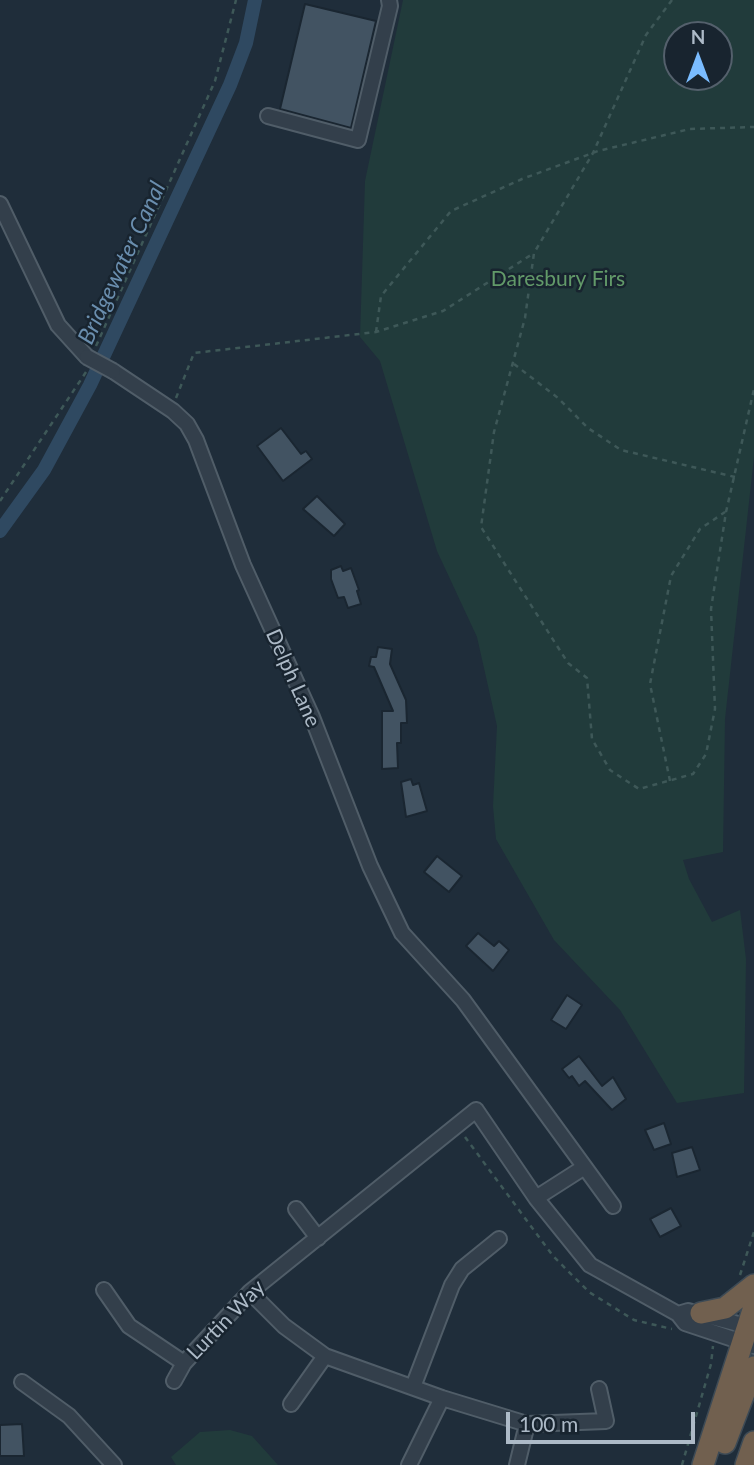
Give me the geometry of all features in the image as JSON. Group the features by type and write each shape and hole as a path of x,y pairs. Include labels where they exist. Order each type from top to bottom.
{"highway":[{"path":"701,1313 725,1308 745,1286"},
{"path":"703,1465 751,1330"},
{"path":"716,1465 754,1367"},
{"path":"746,1465 754,1442"}],"street":[{"path":"268,116 358,139 390,6 389,0"},
{"name":"Delph Lane","path":"0,204 58,325 90,358 173,411 187,424 196,440 243,565 312,718 370,866 402,933 463,1000 613,1206"},
{"name":"Lurtin Way","path":"174,1381 184,1363 250,1292 476,1110 536,1198"},
{"path":"583,1168 536,1198 590,1265 678,1314 685,1323 751,1330"},
{"path":"296,1209 318,1238"},
{"path":"413,1387 452,1285 462,1269 499,1239"},
{"path":"104,1290 129,1326 149,1342 184,1363"},
{"path":"250,1292 284,1326 326,1356 442,1398 527,1424 606,1421 600,1389"},
{"path":"678,1314 688,1311 701,1313 751,1330"},
{"path":"291,1404 326,1356"},
{"path":"22,1382 69,1416 114,1465"},
{"path":"409,1465 442,1398"},
{"path":"517,1465 527,1424"}],"path":[{"path":"0,501 90,358 215,81 236,0"},
{"path":"672,0 646,35 593,153 534,253 514,364 494,432 481,527 568,663 587,678 593,739 610,770 639,789 693,774 706,754 715,709 711,608 726,512 754,389"},
{"path":"376,332 381,296 451,211 593,153 690,129 754,127"},
{"path":"173,411 180,383 194,353 376,332 443,311 534,253"},
{"path":"514,364 558,398 588,428 621,450 735,477"},
{"path":"670,781 650,684 671,576 700,530 726,512"},
{"path":"745,1286 754,1232"},
{"path":"682,1465 711,1364 712,1338"}],"green space":[{"name":"Daresbury Firs","path":"403,0 754,0 754,457 725,719 723,852 683,860 689,879 712,922 740,910 746,959 744,1093 677,1103 620,1010 554,940 496,839 493,806 497,726 477,637 437,551 380,361 360,337 365,181"},
{"path":"230,1430 252,1436 278,1465 176,1465 171,1457 200,1432"}],"building":[{"path":"305,4 376,21 351,128 280,109"},
{"path":"281,428 301,454 306,451 312,459 283,481 257,446"},
{"path":"317,496 345,524 334,536 303,509"},
{"path":"341,566 343,571 351,568 361,604 348,608 344,597 338,598 331,579 331,570"},
{"path":"378,647 392,649 390,664 406,700 407,723 401,723 401,743 397,743 398,768 382,769 382,711 393,711 374,667 369,666 371,657 376,657"},
{"path":"411,779 413,785 419,783 427,811 406,817 401,782"},
{"path":"437,856 462,876 449,892 424,872"},
{"path":"478,933 494,946 499,941 509,950 493,971 466,946"},
{"path":"567,995 582,1005 566,1029 551,1020"},
{"path":"579,1056 602,1086 613,1077 626,1099 612,1110 585,1081 579,1086 572,1076 569,1078 562,1069"},
{"path":"664,1123 671,1144 654,1150 645,1130"},
{"path":"692,1147 700,1170 677,1177 672,1153"},
{"path":"671,1208 681,1226 660,1237 650,1219"},
{"path":"22,1424 24,1456 0,1456 0,1425"}],"waterway":[{"name":"Bridgewater Canal","path":"0,531 44,470 90,385 230,85 246,43 255,0"}]}
